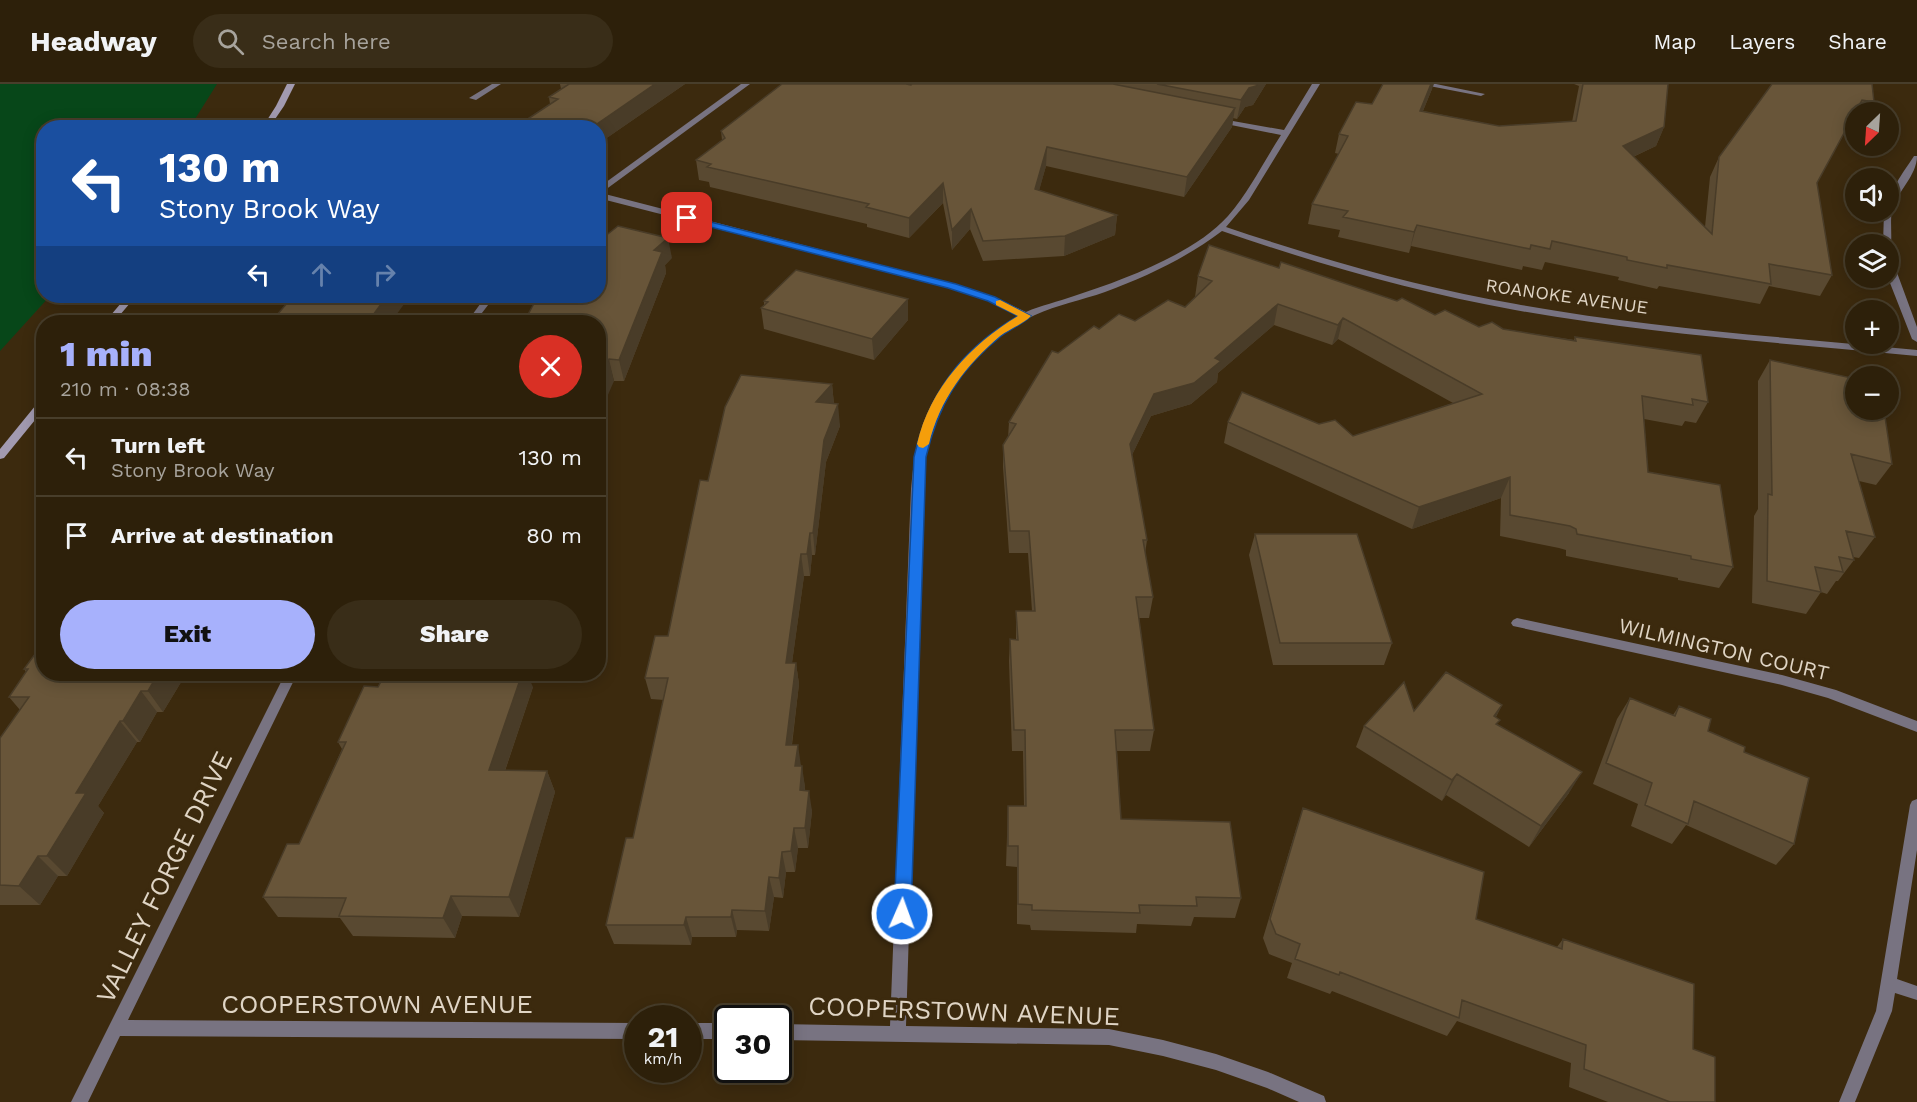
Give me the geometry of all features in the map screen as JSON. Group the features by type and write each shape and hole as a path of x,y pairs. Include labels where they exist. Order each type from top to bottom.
{"main road":[{"path":"270,120 291,84"},
{"path":"115,315 124,303"},
{"path":"0,456 36,412"}],"street":[{"path":"472,98 497,84"},
{"path":"606,187 746,84"},
{"path":"898,1032 920,457 927,427 954,376 978,350 999,332 1026,316 1173,261 1220,228 1250,190 1316,84"},
{"path":"1423,84 1480,94"},
{"path":"1206,118 1285,133"},
{"path":"1899,187 1917,158"},
{"path":"606,195 952,286 992,299 1026,316"},
{"name":"ROANOKE AVENUE","path":"1220,228 1347,269 1514,307 1585,318 1917,353"},
{"path":"1897,288 1917,339"},
{"name":"WILMINGTON COURT","path":"1517,623 1782,680 1831,694 1917,727"},
{"name":"VALLEY FORGE DRIVE","path":"79,1102 288,681"},
{"path":"1847,1102 1884,1011 1917,805"},
{"path":"1890,984 1917,993"},
{"name":"COOPERSTOWN AVENUE","path":"116,1028 624,1031"},
{"name":"COOPERSTOWN AVENUE","path":"792,1032 1109,1037 1159,1046 1210,1060 1264,1077 1318,1102"}],"green space":[{"path":"0,84 217,84 194,120 36,120 36,303 44,303 0,351"}],"building":[{"path":"569,84 655,84 603,120 526,120 558,99 549,97"},
{"path":"782,84 1113,84 1235,108 1187,177 1047,147 1035,189 1117,215 1065,236 983,241 971,209 952,230 943,183 909,218 866,207 869,204 707,167 711,164 696,160 725,138 721,131"},
{"path":"1157,84 1257,84 1249,88 1241,100"},
{"path":"1383,84 1431,84 1420,111 1499,126 1576,121 1583,84 1668,84 1664,127 1623,146 1712,234 1719,157 1772,84 1872,84 1874,102 1862,100 1861,102 1845,102 1845,131 1817,183 1832,275 1769,264 1771,284 1667,265 1667,268 1552,241 1550,249 1531,245 1530,249 1417,225 1414,232 1343,217 1348,211 1312,204 1348,136 1339,134 1356,102 1372,104"},
{"path":"618,226 668,238 654,250 662,252 619,360 609,359 606,366 606,315 528,315 534,303 606,303 606,235"},
{"path":"1209,245 1279,268 1281,262 1397,301 1402,298 1435,315 1445,310 1479,327 1492,322 1503,329 1576,341 1575,337 1701,355 1708,402 1692,399 1693,405 1642,396 1648,472 1720,485 1733,567 1691,559 1691,556 1577,534 1576,529 1570,526 1510,515 1510,477 1419,507 1228,422 1242,392 1319,424 1335,420 1353,436 1482,394 1343,318 1338,325 1278,304 1215,358 1221,361 1194,383 1154,394 1130,444 1147,540 1143,540 1153,597 1136,597 1154,730 1115,730 1121,819 1230,822 1241,898 1196,897 1197,906 1139,905 1140,913 1032,910 1032,905 1018,904 1018,846 1008,846 1008,806 1026,806 1025,730 1014,730 1010,639 1018,640 1016,611 1035,611 1029,531 1010,531 1003,445 1016,424 1009,422 1052,351 1058,353 1094,326 1099,329 1119,314 1135,321 1168,300 1185,307 1212,281 1198,276"},
{"path":"796,270 908,299 872,339 761,308 768,302 764,301"},
{"path":"287,303 382,303 373,315 277,315"},
{"path":"1770,360 1845,377 1845,420 1885,420 1892,464 1851,454 1875,537 1846,531 1854,560 1839,557 1843,572 1815,567 1821,592 1767,581 1768,494 1772,495"},
{"path":"741,375 832,384 816,402 838,404 824,440 813,533 810,533 807,554 801,554 786,663 796,663 786,745 798,745 795,766 802,766 800,790 809,791 805,828 794,828 791,851 782,852 779,878 769,877 765,911 732,910 731,917 686,917 684,925 606,925 626,838 633,838 668,678 645,678 655,636 668,636 700,480 708,481 725,407"},
{"path":"1255,534 1357,534 1392,643 1280,643"},
{"path":"36,653 36,681 154,681 148,691 141,691 123,721 120,721 76,793 86,793 47,856 38,856 19,886 0,885 0,738 29,697 9,697 28,669 24,669"},
{"path":"1446,672 1502,705 1494,716 1500,720 1496,724 1582,772 1541,826 1457,774 1452,780 1364,726 1404,682 1414,711"},
{"path":"381,681 520,681 489,770 547,771 509,897 451,896 443,918 339,916 346,898 263,897 287,844 299,844 346,742 338,742 364,686 378,687"},
{"path":"1630,698 1675,716 1679,706 1711,719 1708,731 1745,747 1744,752 1809,778 1794,844 1694,801 1688,824 1645,805 1652,783 1606,763"},
{"path":"1303,808 1484,872 1476,919 1562,949 1563,939 1694,984 1693,1049 1715,1057 1715,1102 1670,1102 1584,1069 1586,1045 1462,1000 1459,1018 1340,972 1339,975 1295,959 1300,944 1276,934 1270,919"}],"slow traffic":[{"path":"923,444 927,427 954,376 978,350 999,332 1026,316 1000,303"}],"route":[{"path":"687,218 952,286 992,299 1026,316 999,332 978,350 954,376 927,427 920,457 902,914"}]}
